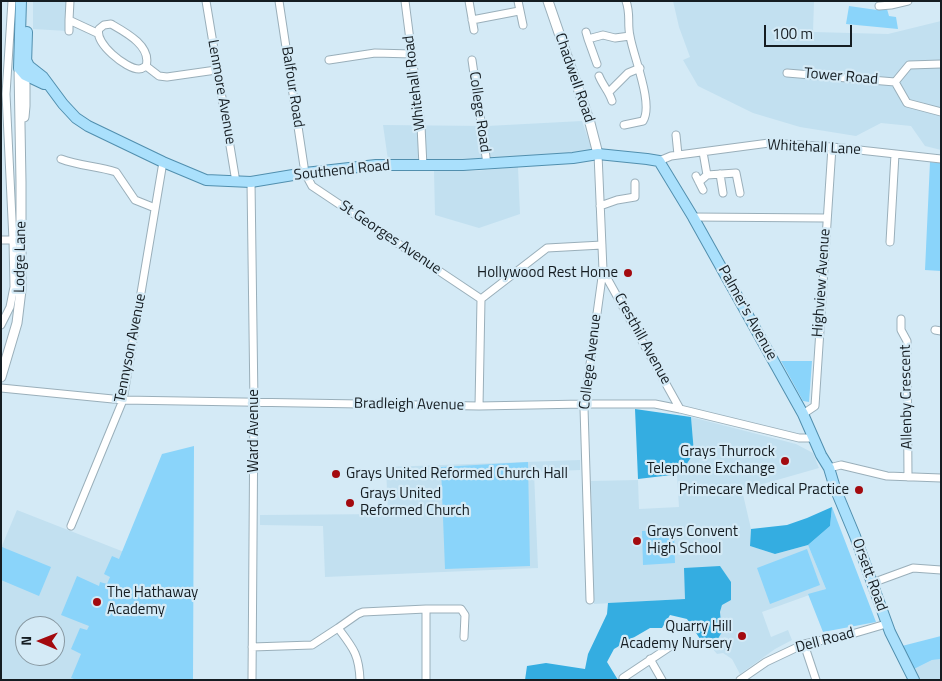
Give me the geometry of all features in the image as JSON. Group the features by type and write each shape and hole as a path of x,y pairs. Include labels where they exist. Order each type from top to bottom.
{"main road":[{"name":"Lodge Lane","path":"21,1 29,73"},
{"name":"Southend Road","path":"28,1 26,60 29,66 29,73 43,77 51,90 76,118 88,126 163,162 206,180 251,182 305,173 376,165 487,164 598,154 659,161"},
{"name":"Palmer's Avenue","path":"659,161 693,217 803,414 821,455 829,468"},
{"name":"Orsett Road","path":"829,468 886,624 914,680"}],"street":[{"path":"1,325 10,307 14,287 17,240 4,94 12,1"},
{"path":"69,31 70,1"},
{"name":"Lenmore Avenue","path":"206,1 236,182"},
{"name":"Balfour Road","path":"279,1 305,173"},
{"name":"Whitehall Road","path":"405,1 421,126 423,166"},
{"path":"469,1 474,30"},
{"path":"518,1 523,25"},
{"name":"Chadwell Road","path":"548,1 590,123 598,154"},
{"path":"624,125 643,121 646,111 640,68 630,36 630,12 626,1"},
{"path":"879,6 908,1"},
{"path":"472,20 519,11"},
{"path":"69,20 98,33 104,45 124,63 139,69 146,66"},
{"path":"98,33 101,26 108,24 128,35 146,52 148,58 146,66"},
{"path":"597,64 587,36 603,35 615,38 630,36"},
{"path":"328,60 375,53 412,54"},
{"name":"College Road","path":"472,60 487,164"},
{"name":"Tower Road","path":"895,82 910,65 941,64"},
{"path":"146,66 159,76 167,77 216,70"},
{"path":"610,91 628,73 640,68"},
{"path":"22,89 30,83 29,73"},
{"name":"Lodge Lane","path":"1,377 20,307 17,240 22,89 29,73"},
{"name":"Tower Road","path":"787,73 895,82"},
{"path":"599,76 602,84 610,91 612,101"},
{"name":"Tower Road","path":"895,82 907,103 941,112"},
{"path":"7,134 21,135"},
{"path":"676,135 678,155"},
{"name":"Whitehall Lane","path":"659,161 666,157 678,155 769,143 832,146 941,159"},
{"name":"Highview Avenue","path":"803,414 815,406 832,146"},
{"path":"703,152 707,175"},
{"name":"College Avenue","path":"590,600 584,404 603,270 598,154"},
{"path":"890,242 895,154"},
{"path":"61,159 75,164 116,172 135,200 155,208"},
{"name":"Tennyson Avenue","path":"71,526 123,400 163,162"},
{"name":"St Georges Avenue","path":"305,173 312,186 481,299"},
{"path":"703,190 698,179 707,175 736,173 740,192"},
{"path":"720,174 723,193"},
{"name":"Ward Avenue","path":"251,182 254,402 252,680"},
{"path":"600,206 617,200 636,197 635,183"},
{"path":"693,217 826,218"},
{"path":"1,240 17,240"},
{"path":"479,406 481,299 547,248 602,245"},
{"name":"Cresthill Avenue","path":"603,270 680,408"},
{"name":"Allenby Crescent","path":"901,319 901,330 907,341 908,477"},
{"name":"Bradleigh Avenue","path":"1,388 123,400 479,406 655,404 680,408 799,438 814,438"},
{"path":"829,468 841,465 887,476 941,478"},
{"path":"872,583 913,568 941,570"},
{"path":"252,647 312,645 358,614 364,612 426,609 460,609 465,615 464,637"},
{"path":"426,609 426,680"},
{"name":"Dell Road","path":"740,680 766,662 804,644 852,634 886,624"},
{"path":"338,628 357,656 360,680"},
{"path":"804,644 816,680"},
{"path":"623,678 671,646"},
{"path":"650,659 662,680"}],"shaded area":[{"path":"33,1 71,1 67,31 33,29"},
{"path":"673,1 814,1 813,32 888,34 941,21 941,150 925,146 911,126 881,123 856,136 800,127 753,113 698,86 683,60 690,57 679,27"},
{"path":"849,6 877,10 887,9 889,16 896,17 898,29 846,24"},
{"path":"582,121 591,147 588,152 481,160 388,160 383,125 487,126"},
{"path":"930,162 941,163 941,271 925,270"},
{"path":"518,167 520,214 479,228 435,215 434,171 475,171"},
{"path":"781,361 812,361 809,402 803,401"},
{"path":"635,409 691,417 694,453 680,474 638,479"},
{"path":"691,417 796,444 813,453 819,468 742,490 751,529 750,546 775,554 808,545 826,589 762,612 771,637 788,630 792,640 775,649 740,674 732,659 723,653 717,654 707,642 716,642 722,632 720,612 722,605 685,599 594,604 591,481 638,480 639,509 679,507 677,475 680,474 694,453"},
{"path":"194,446 193,680 77,680 71,678 81,654 71,649 80,628 87,630 89,626 61,615 77,576 99,586 100,582 107,584 110,577 104,574 112,556 119,559 162,454"},
{"path":"580,460 580,470 534,472 538,568 325,577 323,526 260,525 260,515 388,514 386,467"},
{"path":"528,462 530,566 445,569 441,467"},
{"path":"832,507 876,622 823,632 808,594 826,589 808,545 830,526"},
{"path":"832,507 830,526 808,545 775,554 750,546 751,529 787,525"},
{"name":"The Hathaway Academy","path":"17,510 193,579 193,680 1,680 1,548"},
{"path":"674,529 675,563 643,565 642,531"},
{"path":"2,547 51,567 39,596 1,580"},
{"path":"807,549 820,585 770,604 757,568"},
{"path":"720,566 731,582 731,600 722,605 720,612 722,632 716,642 702,642 687,619 670,615 662,628 650,628 614,649 607,662 618,680 525,680 527,666 546,663 585,669 588,654 607,614 608,603 685,599 684,568"},
{"path":"941,636 941,659 932,660 914,669 902,646"},
{"path":"941,659 941,680 920,680 914,669 932,660"}],"place":[{"name":"Hollywood Rest Home","path":"628,273"},
{"name":"Grays Thurrock Telephone Exchange","path":"785,461"},
{"name":"Grays United Reformed Church Hall","path":"336,474"},
{"name":"Primecare Medical Practice","path":"859,490"},
{"name":"Grays United Reformed Church","path":"350,503"},
{"name":"Grays Convent High School","path":"637,541"},
{"name":"The Hathaway Academy","path":"97,602"},
{"name":"Quarry Hill Academy Nursery","path":"742,636"}]}
